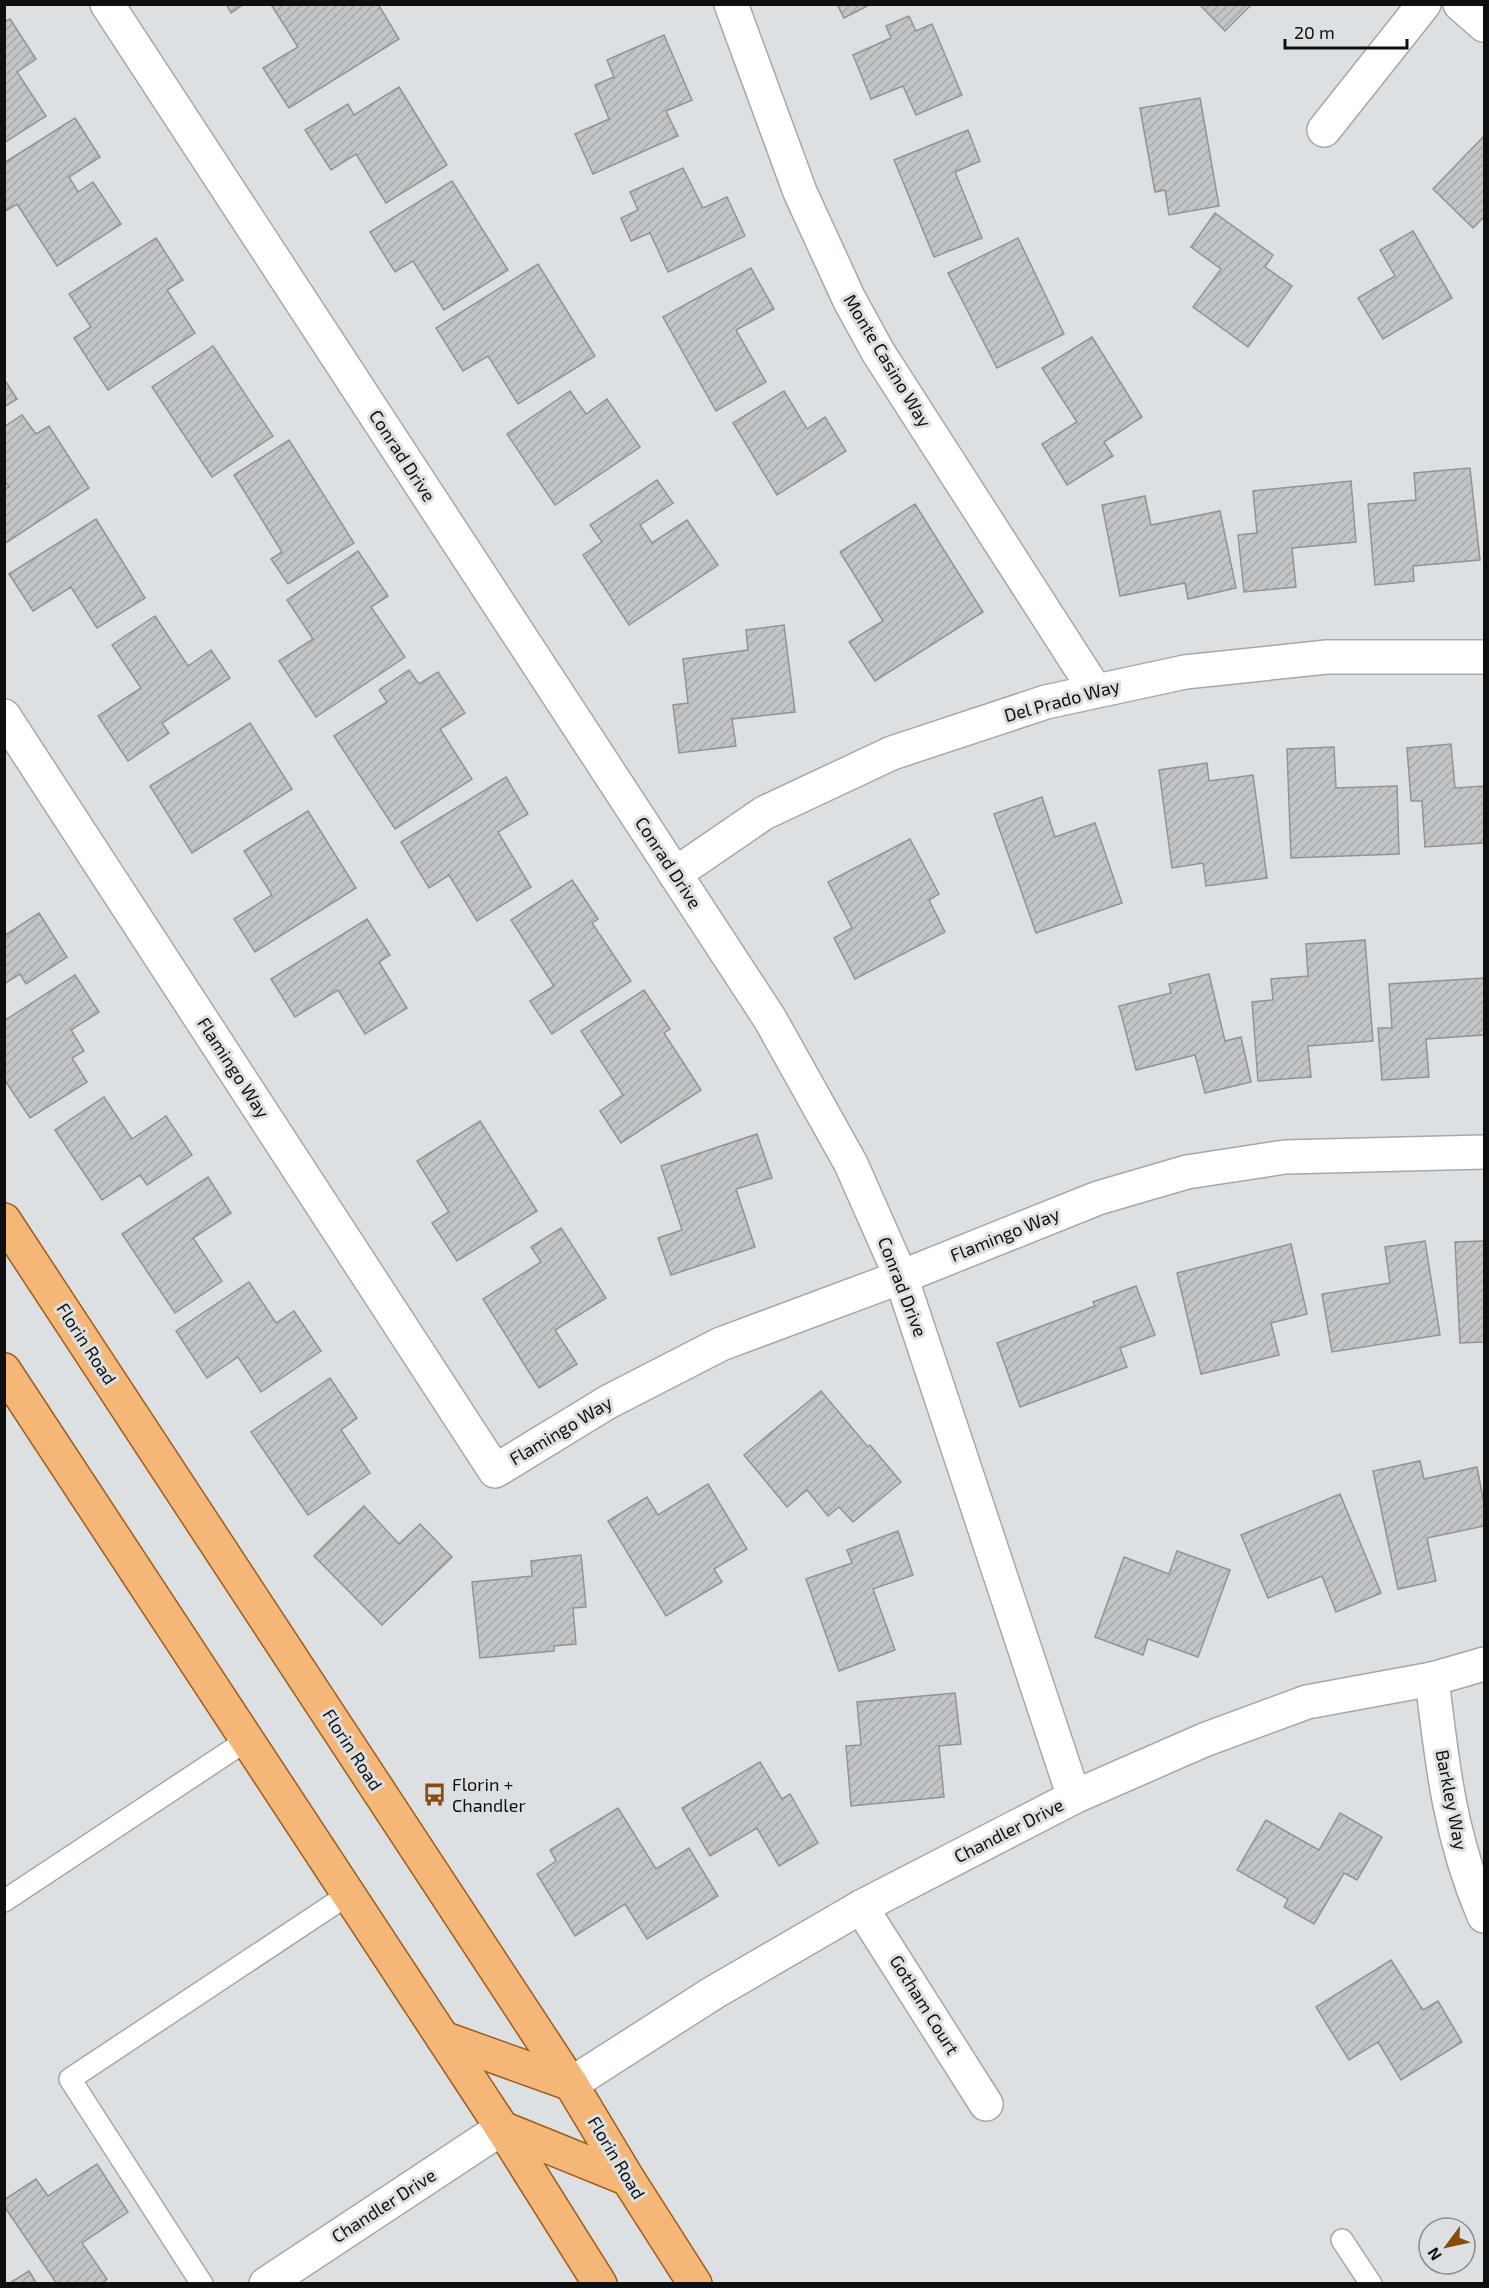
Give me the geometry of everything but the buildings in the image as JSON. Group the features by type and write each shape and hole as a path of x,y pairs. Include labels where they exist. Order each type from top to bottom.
{"main road":[{"name":"Florin Road","path":"4,1220 571,2084 628,2179 695,2283"},
{"path":"4,1370 502,2128 600,2283"},
{"path":"443,2038 571,2084"},
{"path":"502,2128 628,2179"}],"street":[{"name":"Conrad Drive","path":"107,4 782,1040 851,1164 901,1277 1074,1797"},
{"name":"Monte Casino Way","path":"730,4 800,192 849,299 878,351 1095,690"},
{"path":"1324,130 1424,4"},
{"path":"1460,4 1485,25"},
{"name":"Del Prado Way","path":"675,874 764,813 892,753 1046,702 1185,672 1327,657 1485,657"},
{"name":"Flamingo Way","path":"4,716 495,1471 608,1402 721,1344 901,1277 1098,1198 1187,1172 1285,1157 1485,1152"},
{"name":"Chandler Drive","path":"571,2084 713,1993 861,1906 1074,1797 1204,1740 1307,1702 1432,1679 1485,1664"},
{"name":"Barkley Way","path":"1432,1679 1446,1792 1471,1886 1485,1916"},
{"name":"Gotham Court","path":"861,1906 986,2104"},
{"name":"Chandler Drive","path":"266,2283 502,2128"}],"lane":[{"path":"4,1901 248,1740"},
{"path":"202,2283 70,2079 349,1894"},
{"path":"1342,2240 1371,2283"}],"place":[{"name":"Florin + Chandler","path":"434,1795"}]}
